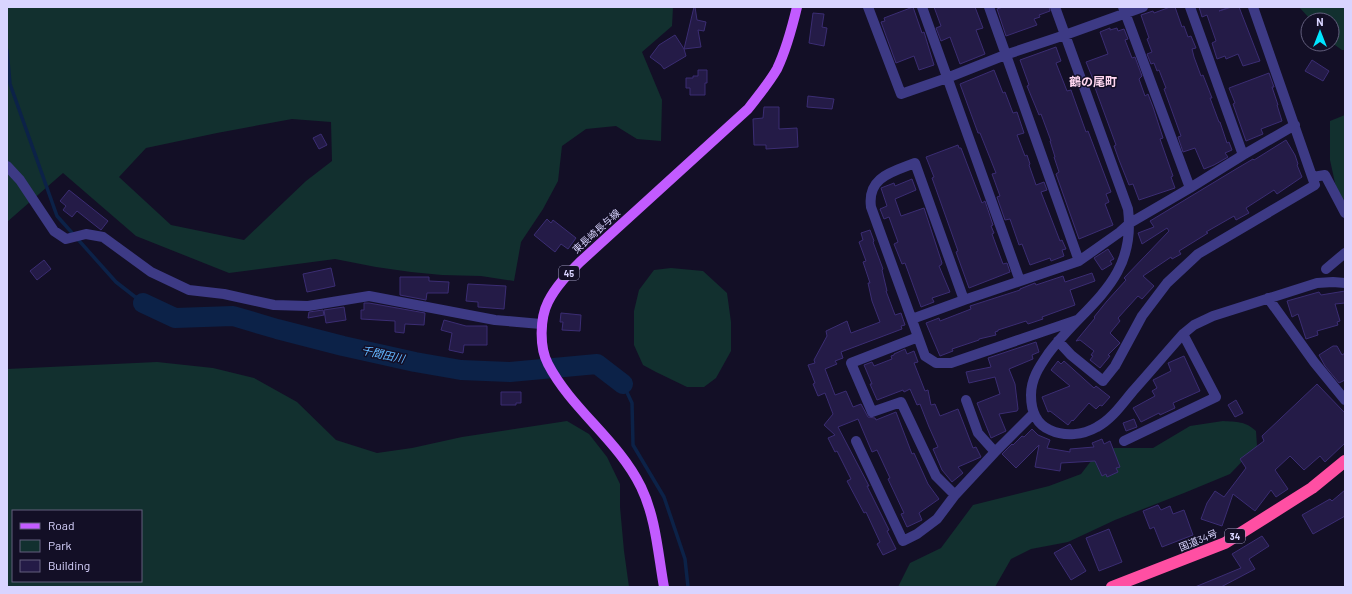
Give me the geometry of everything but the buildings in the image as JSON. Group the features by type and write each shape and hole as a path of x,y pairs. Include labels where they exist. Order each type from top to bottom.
{"highway":[{"name":"国道34号","path":"1112,587 1225,543 1312,488 1345,461"}],"main road":[{"name":"東長崎長与線","path":"664,587 651,511 640,487 626,462 609,440 558,381 547,362 543,344 542,324 547,303 558,284 580,262 748,109 763,90 776,69 787,42 797,7"}],"street":[{"path":"868,7 900,94 947,78 1005,55 1065,35 1124,10 1143,7"},
{"path":"922,7 1020,281"},
{"path":"989,7 1079,261"},
{"path":"1055,7 1128,209 1130,223 1125,258 1117,274 1103,293 1058,341 1039,367 1033,380 1031,395 1033,414 1041,425 1059,434 1071,435 1083,433 1096,428 1114,413 1183,334 1194,325 1213,316 1317,282 1345,283"},
{"path":"1190,7 1242,155"},
{"path":"1058,341 1071,355 1103,381 1115,366 1142,316 1167,283 1198,254 1315,185 1253,7"},
{"path":"1124,10 1190,188"},
{"path":"912,319 1079,261 1120,232 1130,223 1295,124"},
{"path":"964,300 915,163 887,174 879,180 871,192 871,207 925,356 936,363 951,363 1078,320"},
{"path":"7,166 20,180 54,231 66,239 86,234 103,237 151,272 189,290 224,294 274,304 301,306 369,296 495,320 542,324"},
{"path":"1313,177 1325,174 1345,213"},
{"path":"1326,269 1345,253"},
{"path":"1268,298 1314,362 1345,400"},
{"path":"1124,441 1216,397 1183,334"},
{"path":"918,337 851,363 872,412 901,402 936,476 955,494"},
{"path":"966,400 978,433 995,452"},
{"path":"856,442 903,541 917,534 937,519 955,494 1033,414"}],"green space":[{"path":"7,7 673,7 672,26 642,52 662,100 661,141 637,139 616,126 586,129 562,146 558,181 543,209 521,242 514,281 481,276 442,275 411,272 335,259 229,273 136,236 63,173 7,222","holes":["292,119 331,122 332,161 306,181 244,240 171,225 119,177 146,148"]},
{"path":"1299,7 1345,7 1345,50 1340,49 1340,12 1304,12"},
{"path":"1345,115 1345,202 1337,192 1330,160 1330,121"},
{"path":"671,268 703,271 727,293 731,322 731,351 716,378 704,387 687,387 643,365 634,345 634,311 639,290 654,270"},
{"path":"157,362 213,368 254,378 297,402 336,440 377,453 412,448 462,437 567,421 589,434 607,457 620,484 620,507 629,587 7,587 7,369"},
{"path":"1223,421 1237,422 1248,425 1256,431 1257,446 1230,474 1115,520 1068,542 1031,549 1011,559 995,587 898,587 910,563 941,548 973,505 1049,486 1081,474 1091,461 1110,448 1153,448 1190,426"}],"waterway":[{"path":"7,50 10,84 57,216 116,282 143,303"},
{"name":"千間田川","path":"143,303 175,318 233,316 343,346 415,362 461,370 510,372 597,364 623,384"},
{"path":"623,384 632,403 633,445 664,497 685,559 688,587"}],"district":[{"name":"鶴の尾町","path":"1093,81"}]}
